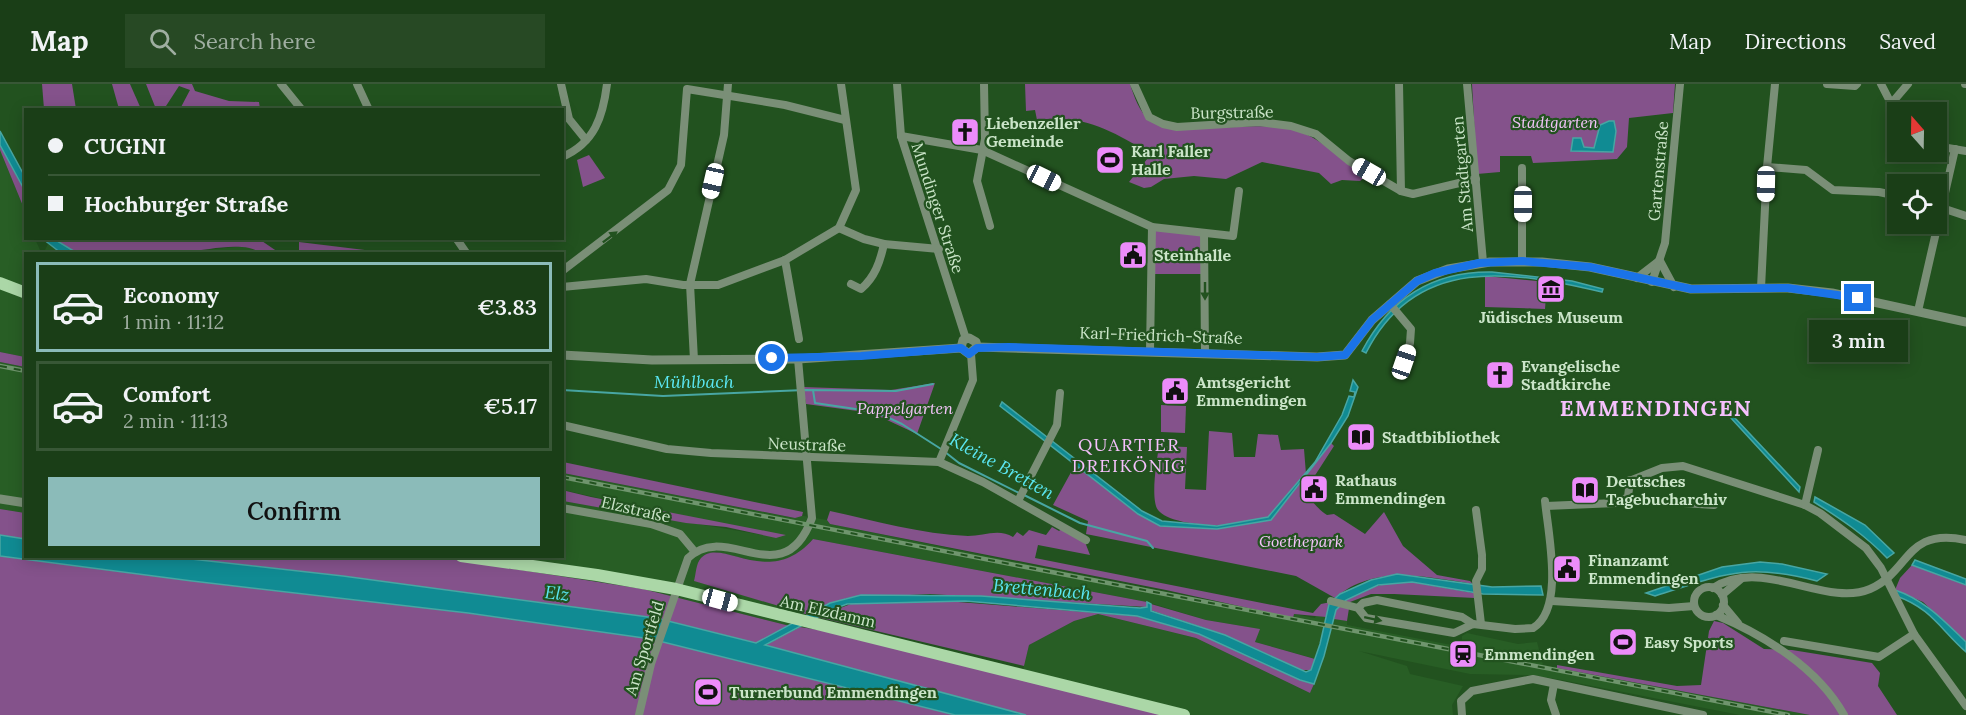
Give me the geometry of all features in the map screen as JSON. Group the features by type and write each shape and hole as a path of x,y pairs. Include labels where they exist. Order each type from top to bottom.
{"main road":[{"path":"0,283 24,292"},
{"name":"Am Elzdamm","path":"476,558 597,574 676,589 1184,715"}],"street":[{"path":"281,84 300,108"},
{"path":"357,84 368,108"},
{"path":"561,84 569,119 576,132 586,140"},
{"path":"564,156 577,149 600,123 607,84"},
{"path":"694,360 690,284 724,135 728,84"},
{"path":"564,287 645,279 718,285 785,260 839,228 856,190 841,84"},
{"name":"Mundinger Straße","path":"897,84 901,136 966,339"},
{"path":"984,84 985,139 978,188 990,225"},
{"name":"Burgstraße","path":"1134,84 1149,117 1163,124 1177,127 1259,122 1291,126 1316,134 1349,161 1401,191 1413,194 1428,193 1476,179"},
{"path":"1399,84 1401,191"},
{"name":"Am Stadtgarten","path":"1467,84 1483,262"},
{"name":"Gartenstraße","path":"1652,282 1665,243 1680,84"},
{"path":"1761,288 1767,167 1775,84"},
{"path":"1827,84 1838,86 1857,84"},
{"path":"1881,84 1889,102"},
{"path":"1893,102 1908,84"},
{"path":"564,269 668,190 681,165 687,89 728,94 845,120"},
{"path":"901,136 982,150 1152,227 1233,236 1239,191"},
{"path":"1947,148 1966,151"},
{"path":"1947,178 1955,149"},
{"path":"1767,167 1806,170 1833,190 1887,194"},
{"path":"1522,168 1522,261"},
{"path":"1947,211 1966,216"},
{"path":"1150,351 1152,227"},
{"path":"839,228 864,239 884,244 939,249"},
{"path":"1204,233 1205,353"},
{"path":"1918,311 1934,234"},
{"path":"851,284 861,290 864,287 876,272 884,244"},
{"path":"785,260 799,339"},
{"path":"1402,369 1410,344 1411,329 1393,308 1422,278 1448,269 1483,262 1522,261 1590,267 1674,287 1832,292 1966,322"},
{"path":"1636,278 1660,261 1674,287"},
{"name":"Karl-Friedrich-Straße","path":"961,348 964,353 974,351 1150,351 1345,355 1372,320 1393,308"},
{"path":"564,355 694,360 798,359 961,348 966,339 974,340 973,380 940,460 1086,540"},
{"path":"676,589 684,566 695,552 709,546 771,556 789,550 806,532 812,518 798,386 798,359"},
{"path":"1018,501 1057,425 1060,393"},
{"name":"Neustraße","path":"564,425 668,449 805,458 940,460"},
{"path":"1806,498 1818,450"},
{"path":"1616,503 1628,497 1629,481 1662,468 1683,466 1806,498 1820,513 1866,548 1881,568 1914,634 1966,706"},
{"path":"0,499 24,503"},
{"path":"1358,608 1363,603 1377,600 1462,617 1477,624 1515,629 1533,628 1545,617 1552,601 1546,504 1653,501 1714,505"},
{"name":"Elzstraße","path":"564,508 651,524 680,534 695,552"},
{"path":"1476,510 1482,556 1482,569 1477,583 1479,596 1477,624"},
{"path":"1694,606 1697,593 1704,588 1713,588 1731,579 1780,579 1847,593 1869,589 1885,579 1911,551 1924,542 1941,537 1966,540"},
{"path":"1722,595 1742,579"},
{"path":"1713,588 1722,595 1723,605 1742,626"},
{"name":"Am Sportfeld","path":"639,715 652,661 676,589"},
{"path":"1331,601 1358,608 1362,616 1372,619 1454,633 1461,628 1477,624"},
{"path":"1552,601 1669,609 1694,606"},
{"path":"1716,615 1723,605"},
{"path":"1694,606 1703,616 1716,615 1742,626 1798,664 1820,684 1844,715"},
{"path":"1461,628 1462,617"},
{"path":"1784,640 1879,657 1914,634"},
{"path":"1462,715 1461,701 1472,691 1533,679 1703,715"},
{"path":"1554,684 1551,700 1556,715"}],"shaded area":[{"path":"0,150 24,209 24,240 35,240 40,250 45,250 48,244 60,252 24,252 24,357 0,352"},
{"path":"245,246 260,252 185,252"},
{"path":"0,362 24,367 24,513 0,509"},
{"path":"564,473 794,518 798,515 827,520 830,524 1293,618 1294,614 1315,618 1316,615 1347,621 1347,625 1462,647 1462,636 1467,633 1518,644 1537,642 1543,665 1809,715 1740,715 1562,680 1531,675 1470,674 1359,651 1407,666 1410,674 1463,686 1452,705 1453,715 1167,715 1021,678 1029,645 1074,621 1098,614 1196,638 1310,693 1323,661 1255,642 1259,629 1206,620 1147,602 813,539 799,554 782,562 759,562 716,552 706,554 699,560 695,581 809,615 790,626 643,589 444,558 564,558 564,501 780,538 564,490"}],"green space":[{"path":"42,84 72,84 76,108 44,108"},
{"path":"112,84 130,84 141,108 119,108"},
{"path":"146,84 192,84 195,91 229,101 259,102 260,108 181,108 190,90 179,86 166,106 156,108"},
{"path":"1025,84 1130,84 1143,113 1150,120 1161,125 1177,128 1258,126 1292,129 1312,137 1366,176 1360,181 1342,180 1331,184 1319,173 1262,162 1226,179 1194,176 1164,179 1151,187 1144,188 1129,182 1151,154 1123,138 1084,122 1037,120 1035,110 1026,111"},
{"name":"Stadtgarten","path":"1472,84 1675,84 1673,113 1629,118 1627,147 1617,159 1533,163 1531,156 1500,156 1500,172 1477,174"},
{"path":"0,145 24,185 24,209"},
{"path":"589,155 605,178 583,187 577,160"},
{"path":"1155,229 1201,235 1201,274 1154,274"},
{"path":"56,240 260,240 278,252 261,252 247,247 233,247 189,251 172,250 172,252 75,252"},
{"path":"299,242 373,251 373,252 299,252"},
{"path":"1485,276 1547,282 1545,309 1485,307"},
{"path":"0,352 24,357 24,367 0,362"},
{"name":"Pappelgarten","path":"935,383 917,434 872,413 806,404 803,387 891,390"},
{"path":"1161,405 1186,406 1185,433 1161,432"},
{"path":"1209,431 1232,433 1234,457 1255,457 1258,434 1278,435 1281,450 1304,449 1306,474 1274,511 1260,521 1246,524 1212,525 1178,521 1166,516 1158,510 1154,497 1159,446 1187,447 1185,489 1206,490"},
{"name":"Goethepark","path":"1331,443 1334,446 1303,494 1327,515 1334,514 1365,534 1384,512 1403,546 1437,575 1470,581 1473,584 1419,576 1384,577 1367,580 1350,587 1335,598 1296,576 1086,534 1088,521 1053,505 1075,465 1138,514 1160,526 1217,529 1271,520"},
{"path":"564,462 803,512 802,516 795,518 564,473"},
{"path":"564,490 786,535 776,538 726,527 686,523 564,501"},
{"path":"0,509 24,513 24,539 0,535"},
{"path":"830,511 898,527 950,535 1002,533 1013,537 1017,532 1023,536 1029,530 1046,535 1052,527 1059,531 1063,528 1085,542 1090,555 1038,545 1035,558 1313,613 1321,604 1331,602 1326,617 1294,614 1293,618 1166,590 830,524 827,520"},
{"path":"813,539 1147,602 1147,607 930,594 847,598 809,615 694,581 699,560 710,553 721,553 764,562 780,560 796,554"},
{"path":"0,556 468,613 652,639 955,715 0,715"},
{"path":"182,558 444,558 643,589 790,626 756,643 656,618 343,576"},
{"path":"1912,565 1966,585 1966,642 1923,602 1895,590 1900,578"},
{"path":"1412,582 1474,593 1475,598 1371,594 1350,602 1347,621 1334,619 1335,610 1361,592 1391,583"},
{"path":"933,600 1137,616 1199,634 1300,680 1314,684 1310,693 1196,638 1098,614 1074,621 1029,645 1024,666 817,617 856,602"},
{"path":"1151,604 1206,620 1260,629 1255,642 1315,659 1311,670 1301,670 1225,635 1150,610"},
{"path":"1714,621 1723,623 1764,649 1792,650 1872,663 1880,673 1878,686 1897,715 1810,715 1557,668 1557,665 1677,686 1701,685 1709,631"},
{"path":"800,627 832,632 1167,715 1026,715 764,646"}],"water":[{"path":"1614,121 1616,131 1613,152 1571,151 1573,138 1581,138 1584,147 1594,148 1600,125"},
{"path":"0,131 24,175 24,189 0,145"},
{"path":"44,240 56,240 75,252 60,252"},
{"path":"1492,272 1572,281 1603,289 1602,292 1534,279 1501,276 1469,278 1439,285 1411,299 1387,321 1366,353 1362,351 1386,316 1415,291 1450,276"},
{"path":"1353,380 1358,387 1348,416 1331,443 1271,520 1217,529 1160,526 1138,514 1000,406 1002,402 1142,511 1162,521 1217,526 1268,517 1315,462 1342,415 1349,396 1354,397 1355,392 1350,391"},
{"path":"1730,417 1734,417 1800,487 1799,492"},
{"path":"1815,497 1865,525 1894,553 1887,558 1852,528 1814,502"},
{"path":"0,535 24,539 24,558 182,558 343,576 656,618 756,643 830,603 861,595 981,596 1140,608 1147,607 1147,602 1151,604 1151,611 1225,635 1306,672 1311,670 1320,644 1329,604 1340,594 1371,580 1397,574 1492,587 1541,586 1543,595 1483,594 1412,582 1378,585 1346,600 1336,610 1314,684 1300,680 1199,634 1137,616 965,601 847,604 765,645 1026,715 955,715 651,639 468,613 0,556"},
{"path":"1915,560 1966,579 1966,585 1912,565"},
{"path":"1760,562 1782,564 1827,574 1817,581 1771,572 1752,572 1717,577 1655,596 1646,593 1722,567"},
{"path":"1895,590 1916,599 1942,619 1966,642 1966,652 1927,613 1896,596"}],"waterway":[{"name":"Mühlbach","path":"564,390 663,396 805,390 896,391 933,384"},
{"name":"Kleine Bretten","path":"813,390 815,403 876,412 902,424 941,449"},
{"name":"Kleine Bretten","path":"945,452 959,463 1019,493"},
{"name":"Kleine Bretten","path":"1024,495 1080,523 1147,541 1153,548"}],"railway":[{"path":"0,366 24,371"},
{"path":"564,477 1788,715"}],"place":[{"name":"Liebenzeller Gemeinde","path":"965,132"},
{"name":"Karl Faller Halle","path":"1110,160"},
{"name":"Steinhalle","path":"1133,255"},
{"name":"Jüdisches Museum","path":"1551,289"},
{"name":"Evangelische Stadtkirche","path":"1500,375"},
{"name":"Amtsgericht Emmendingen","path":"1175,391"},
{"name":"Stadtbibliothek","path":"1361,437"},
{"name":"Rathaus Emmendingen","path":"1314,489"},
{"name":"Deutsches Tagebucharchiv","path":"1585,490"},
{"name":"Finanzamt Emmendingen","path":"1567,569"},
{"name":"Easy Sports","path":"1623,642"},
{"name":"Emmendingen","path":"1463,654"},
{"name":"Turnerbund Emmendingen","path":"708,692"}],"district":[{"name":"EMMENDINGEN","path":"1656,408"},
{"name":"QUARTIER DREIKÖNIG","path":"1129,454"}],"route":[{"path":"772,358 861,356 961,348 964,353 969,354 977,348 1008,347 1317,357 1345,355 1359,340 1372,320 1417,281 1464,265 1507,261 1590,267 1691,289 1788,288 1832,292 1858,298"}],"water label":[{"name":"Brettenbach","path":"1042,589"},
{"name":"Elz","path":"557,593"}]}
